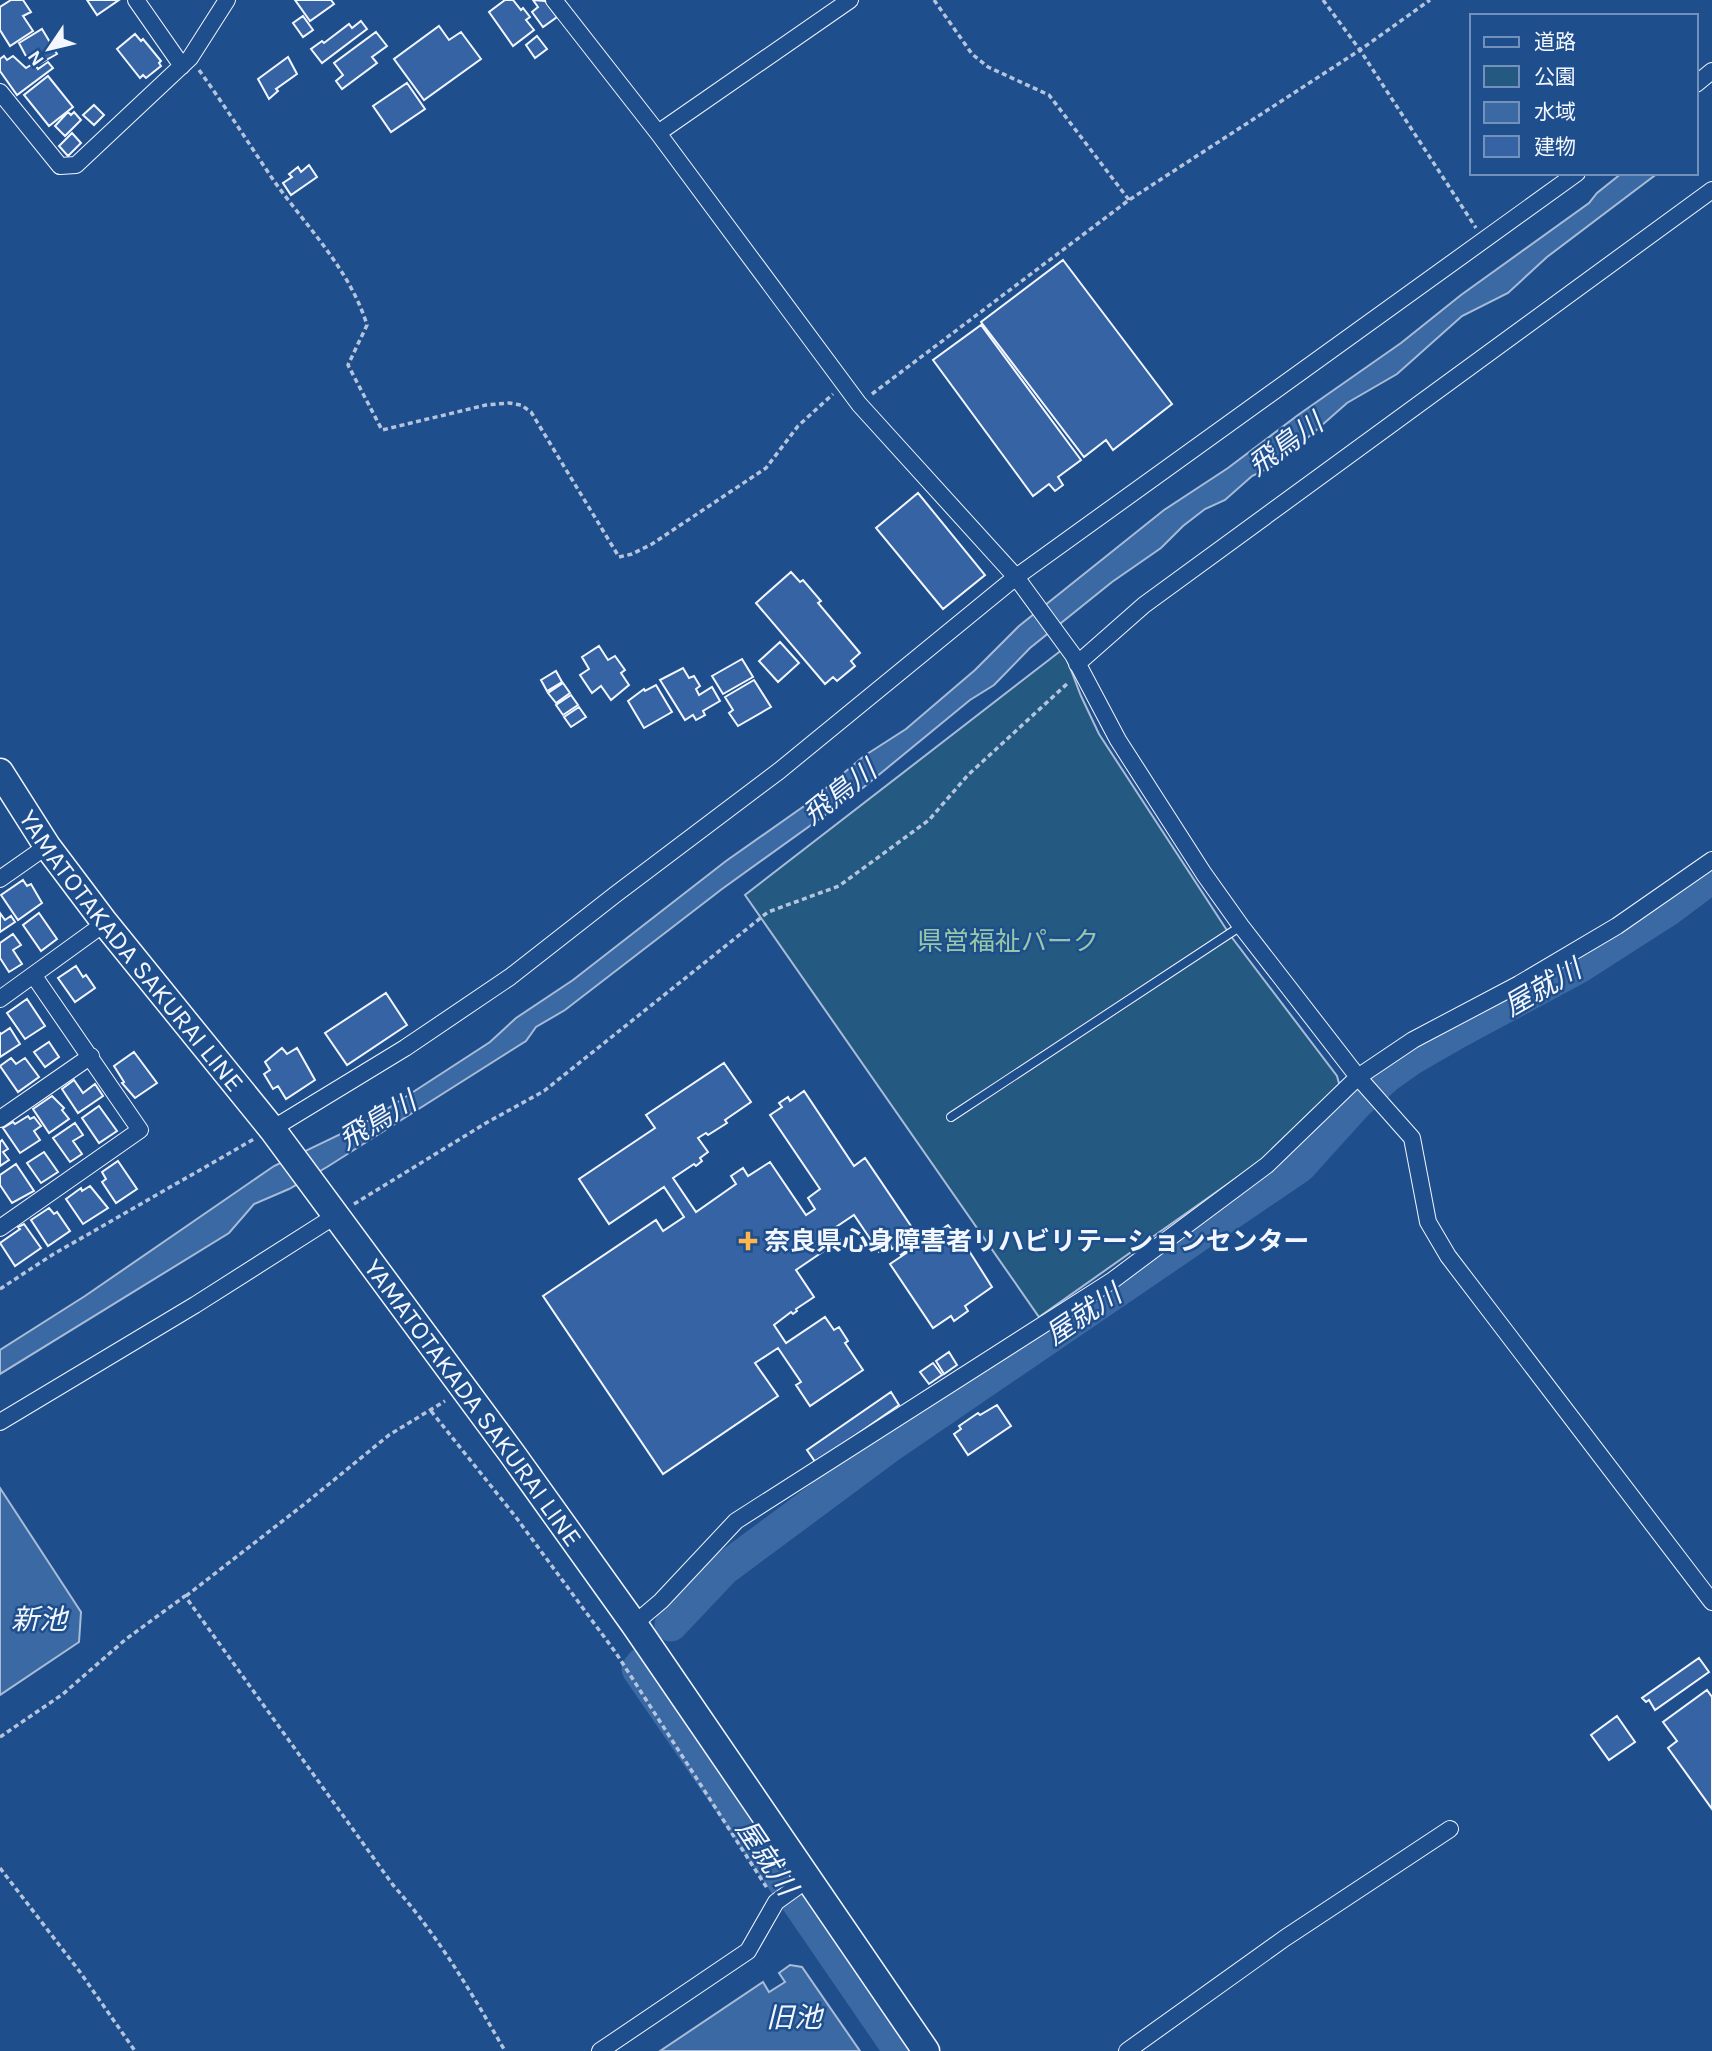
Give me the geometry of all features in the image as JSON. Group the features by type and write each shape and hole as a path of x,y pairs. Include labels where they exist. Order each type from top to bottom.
{"main road":[{"name":"YAMATOTAKADA SAKURAI LINE","path":"0,772 47,846 105,923 275,1133 331,1212 465,1389 634,1624 790,1891 926,2051"}],"street":[{"path":"136,0 186,62"},
{"path":"0,92 60,166 76,165 186,62 228,0"},
{"path":"554,0 658,133 859,404 1019,581 1077,663 1118,740 1241,926 1361,1080 1412,1138 1428,1222 1441,1246 1712,1602"},
{"path":"658,133 850,0"},
{"path":"1698,82 1712,71"},
{"path":"275,1133 510,977 779,771 1019,581 1483,239 1574,175"},
{"path":"1077,663 1144,605 1712,190"},
{"path":"0,879 47,846"},
{"path":"634,1624 662,1601 736,1521 1113,1280 1267,1165 1361,1080 1413,1040 1519,984 1617,926 1712,860"},
{"path":"0,999 105,923"},
{"path":"0,1228 140,1130 34,976"},
{"path":"0,1119 91,1056"},
{"path":"0,1422 195,1306 331,1212"},
{"path":"1127,2051 1285,1938 1450,1829"},
{"path":"600,2051 748,1951 790,1891"}],"lane":[{"path":"951,1116 1241,926"}],"path":[{"path":"934,0 972,54 988,67 1049,95 1129,200"},
{"path":"1323,0 1360,50 1483,239"},
{"path":"859,404 1129,200 1360,50 1430,0"},
{"path":"186,62 276,183 314,229 362,307 367,325 348,365 382,430 486,405 522,405 531,412 619,557 652,544 765,468 798,426 845,384"},
{"path":"331,1212 544,1091 768,912 839,886 929,820 968,775 1077,663"},
{"path":"0,1289 52,1255 275,1133"},
{"path":"0,1737 63,1694 126,1639 307,1502 389,1435 442,1404"},
{"path":"433,1410 617,1653 790,1891"},
{"path":"185,1596 393,1885 423,1918 452,1960 505,2051"},
{"path":"0,1868 80,1972 135,2051"}],"green space":[{"name":"県営福祉パーク","path":"1063,649 1099,734 1230,935 1337,1076 1340,1087 1266,1157 1039,1317 745,895"}],"water":[{"name":"飛鳥川","path":"1620,175 1655,175 1547,257 1508,293 1462,316 1397,374 1347,403 1279,463 1252,476 1225,500 1205,509 1161,548 1112,582 1030,648 994,685 970,700 864,787 722,889 565,1010 536,1027 526,1041 327,1167 289,1189 254,1204 229,1233 0,1374 0,1350 85,1296 274,1166 370,1120 490,1042 516,1018 573,980 726,861 807,804 864,756 906,729 975,670 1019,626 1164,510 1228,468 1401,343 1461,295 1589,203"},
{"name":"新池","path":"0,1488 81,1612 79,1642 0,1695"},
{"name":"旧池","path":"790,1965 802,1967 860,2051 660,2051 763,1982 769,1992 785,1982 779,1973"}],"building":[{"path":"11,0 23,0 31,12 23,16 33,31 10,46 0,30 0,7"},
{"path":"87,0 119,0 97,15"},
{"path":"295,0 331,0 334,4 310,21"},
{"path":"505,0 513,0 521,10 523,8 530,17 526,20 534,30 513,46 489,12"},
{"path":"533,0 545,1 557,17 543,27 532,12 538,7"},
{"path":"303,16 313,30 303,37 293,23"},
{"path":"361,21 367,29 322,63 311,49 322,41 324,43 349,24 352,28"},
{"path":"439,26 449,40 461,32 481,59 424,100 394,59"},
{"path":"42,29 57,54 39,64 35,57 28,60 19,43"},
{"path":"376,32 387,46 372,57 377,63 342,89 336,81 343,75 334,63"},
{"path":"135,34 141,41 143,39 161,61 161,66 146,78 143,75 140,78 117,49"},
{"path":"537,36 547,49 535,58 526,45"},
{"path":"4,56 7,60 13,56 26,68 34,63 38,69 48,62 53,68 17,95 0,71 0,59"},
{"path":"288,57 297,74 276,89 278,91 269,99 258,79"},
{"path":"48,76 73,107 49,126 24,95"},
{"path":"407,83 425,109 391,132 373,106"},
{"path":"94,105 104,115 94,125 83,115"},
{"path":"68,112 71,115 74,112 81,120 65,136 55,126"},
{"path":"72,133 81,143 68,156 59,146"},
{"path":"309,165 317,177 291,195 283,183 292,177 289,174 298,167 301,172"},
{"path":"1063,260 1172,404 1113,450 1106,440 1084,457 981,322"},
{"path":"981,325 1081,460 1058,477 1063,485 1055,491 1049,484 1033,496 933,360"},
{"path":"918,493 985,575 943,609 876,528"},
{"path":"791,572 800,582 803,580 821,601 818,603 860,653 851,661 855,666 837,681 833,677 825,684 756,603"},
{"path":"780,642 799,663 778,682 759,661"},
{"path":"599,646 608,660 615,656 625,670 621,673 629,685 611,700 601,686 592,693 580,675 589,669 582,657"},
{"path":"742,659 753,677 723,694 712,676"},
{"path":"683,668 689,678 694,676 700,686 696,689 699,695 712,687 720,701 703,711 705,715 696,720 693,715 685,720 660,680"},
{"path":"556,671 562,682 547,691 541,680"},
{"path":"754,680 771,707 738,726 729,713 733,710 725,697"},
{"path":"563,683 570,693 556,703 548,693"},
{"path":"656,685 672,712 644,728 628,701 644,689 645,691"},
{"path":"571,695 578,705 563,715 556,705"},
{"path":"579,707 586,717 571,727 564,717"},
{"path":"23,880 27,886 31,884 42,903 18,920 1,895"},
{"path":"0,913 5,920 11,916 15,922 0,932"},
{"path":"39,913 57,939 41,951 23,925"},
{"path":"13,934 21,945 13,950 22,964 9,972 0,958 0,943"},
{"path":"76,966 95,988 75,1002 58,978"},
{"path":"386,993 407,1025 347,1065 325,1033"},
{"path":"27,999 45,1026 25,1039 7,1013"},
{"path":"10,1028 20,1044 0,1057 0,1033"},
{"path":"49,1042 59,1057 45,1067 34,1052"},
{"path":"282,1048 287,1054 297,1048 315,1080 286,1099 278,1086 273,1089 264,1074 270,1070 265,1062"},
{"path":"134,1052 157,1083 135,1098 122,1083 124,1082 114,1066"},
{"path":"11,1058 16,1064 25,1058 39,1077 18,1092 0,1066"},
{"path":"724,1063 751,1102 725,1120 727,1123 698,1138 708,1152 700,1158 702,1161 696,1166 694,1164 673,1178 696,1212 736,1184 731,1176 743,1168 748,1176 770,1162 806,1215 815,1209 808,1198 820,1189 770,1115 782,1107 779,1103 788,1097 790,1101 804,1091 854,1166 865,1158 913,1229 899,1238 907,1250 901,1255 890,1245 879,1252 854,1215 833,1229 840,1240 796,1270 814,1297 774,1325 786,1343 825,1317 834,1330 839,1327 848,1341 845,1343 863,1370 810,1406 796,1385 801,1382 778,1348 755,1363 778,1396 663,1474 543,1296 656,1220 663,1231 684,1217 664,1187 609,1224 579,1179 655,1128 646,1115"},
{"path":"74,1080 83,1093 95,1084 103,1096 78,1113 62,1089"},
{"path":"52,1096 64,1108 62,1110 69,1119 49,1133 33,1109"},
{"path":"99,1106 117,1131 99,1143 82,1118"},
{"path":"28,1116 30,1119 34,1117 41,1126 34,1131 40,1140 20,1153 3,1128"},
{"path":"75,1123 83,1135 73,1141 82,1154 70,1162 53,1138"},
{"path":"2,1140 8,1149 3,1152 9,1160 0,1166 0,1142"},
{"path":"44,1152 58,1172 41,1183 27,1163"},
{"path":"118,1161 137,1189 116,1203 102,1182 106,1179 102,1172"},
{"path":"16,1164 34,1191 12,1203 0,1185 0,1175"},
{"path":"90,1186 108,1208 83,1224 66,1199 81,1188 82,1191"},
{"path":"49,1208 54,1214 57,1212 70,1231 48,1246 31,1220"},
{"path":"24,1224 41,1248 15,1266 0,1243"},
{"path":"948,1225 957,1237 959,1235 992,1287 965,1306 968,1311 954,1321 951,1316 933,1328 890,1264"},
{"path":"949,1352 957,1365 944,1374 936,1361"},
{"path":"933,1363 942,1375 929,1384 920,1372"},
{"path":"891,1392 899,1405 816,1463 807,1450"},
{"path":"997,1405 1011,1426 968,1455 954,1434 961,1429 959,1426 978,1413 980,1415"},
{"path":"1699,1658 1709,1672 1655,1710 1649,1700 1646,1702 1642,1698"},
{"path":"1707,1690 1712,1697 1712,1809 1668,1748 1677,1741 1663,1722"},
{"path":"1617,1716 1635,1742 1609,1760 1591,1735"}],"waterway":[{"name":"屋就川","path":"671,1625 724,1569 891,1445 1300,1166 1357,1103 1387,1076 1458,1032 1577,968 1669,909 1712,877"},
{"name":"屋就川","path":"642,1664 638,1669 900,2051"}],"place":[{"name":"奈良県心身障害者リハビリテーションセンター","path":"748,1241"}]}
